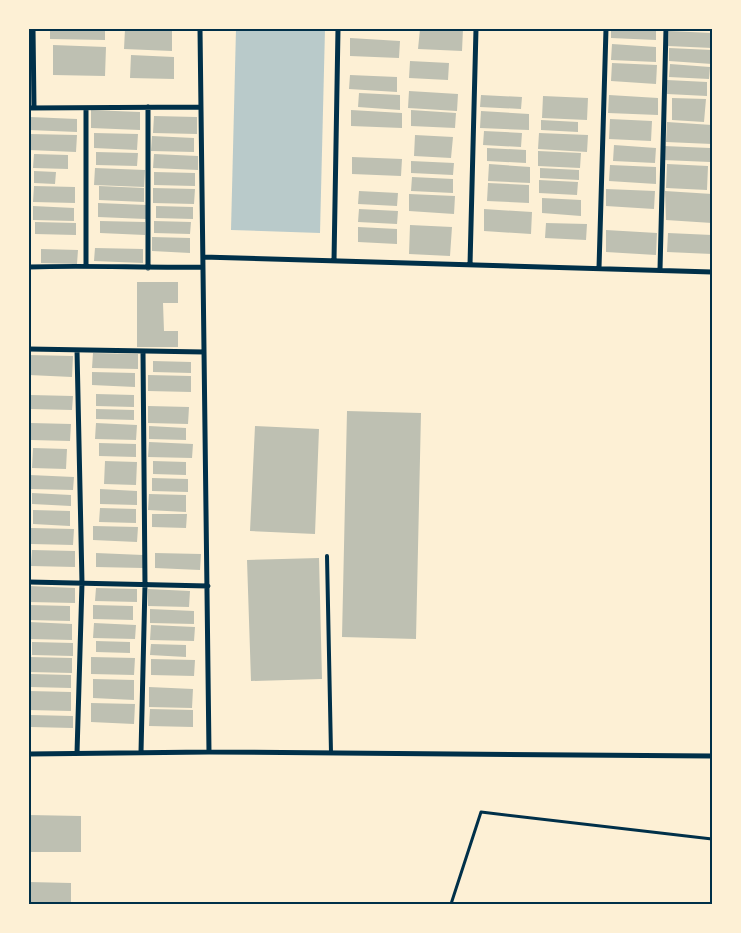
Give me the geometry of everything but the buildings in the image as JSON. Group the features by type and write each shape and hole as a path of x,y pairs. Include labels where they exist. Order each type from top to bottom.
{"street":[{"path":"33,29 31,108 201,107"},
{"path":"200,29 209,752"},
{"path":"334,261 338,29"},
{"path":"470,265 476,29"},
{"path":"599,268 606,29"},
{"path":"660,270 666,29"},
{"path":"148,107 148,268"},
{"path":"86,108 86,265"},
{"path":"203,257 712,272"},
{"path":"29,267 86,265 203,268"},
{"path":"29,349 204,352"},
{"path":"77,350 82,583 78,753"},
{"path":"141,752 145,585 143,352"},
{"path":"29,582 208,586"},
{"path":"29,754 209,752 712,756"}],"lane":[{"path":"327,556 331,753"}],"path":[{"path":"451,904 481,812 712,838"}],"shaded area":[{"path":"236,29 325,29 320,233 231,230"}]}
